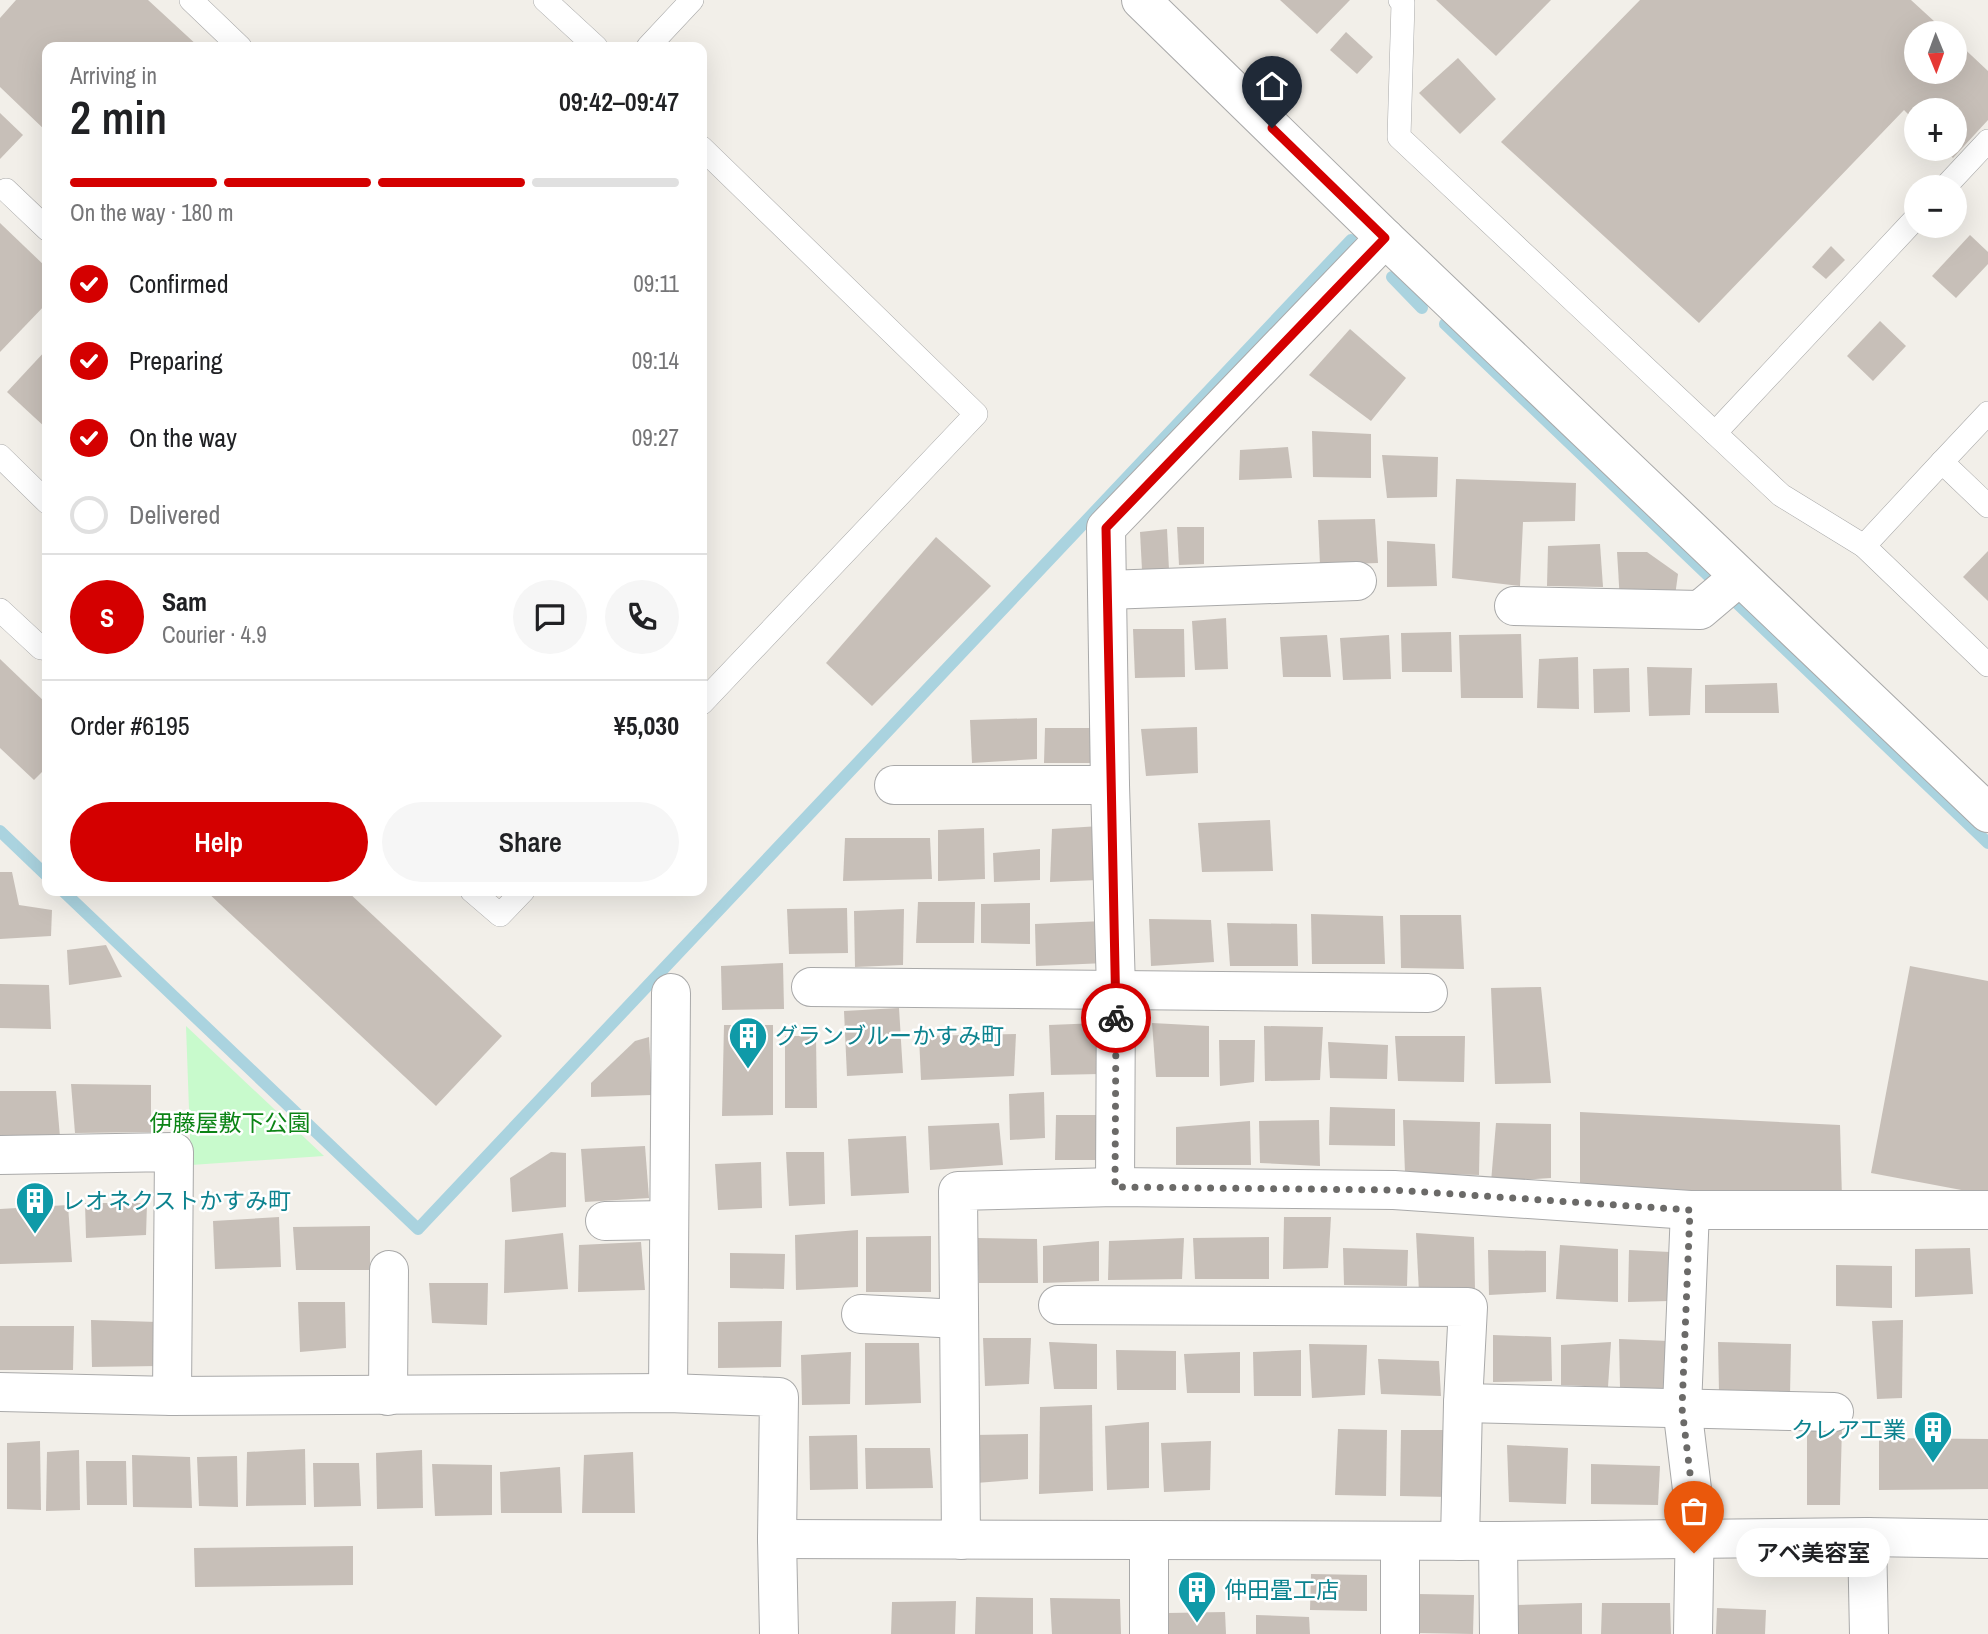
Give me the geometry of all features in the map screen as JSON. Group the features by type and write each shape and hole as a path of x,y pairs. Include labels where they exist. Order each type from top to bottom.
{"street":[{"path":"1141,0 1385,238 1722,591 1988,813"},
{"path":"1115,1187 1116,989 1106,528 1385,238"},
{"path":"1107,590 1357,581"},
{"path":"1514,606 1722,591"},
{"path":"894,785 1110,785"},
{"path":"811,987 1428,993"},
{"path":"668,1393 671,993"},
{"path":"0,1155 174,1152 172,1396"},
{"path":"961,1540 958,1191 1115,1187 1394,1190 1690,1210 1988,1210"},
{"path":"1690,1210 1682,1408 1695,1514 1693,1634"},
{"path":"605,1221 669,1220"},
{"path":"388,1396 389,1270"},
{"path":"1058,1305 1468,1307 1460,1541"},
{"path":"861,1314 959,1319"},
{"path":"0,1392 172,1396 668,1393 779,1396 779,1634"},
{"path":"1463,1404 1834,1412"},
{"path":"1867,1537 1869,1634"},
{"path":"777,1539 1988,1539"},
{"path":"1149,1540 1149,1634"},
{"path":"1400,1541 1400,1634"},
{"path":"1498,1541 1499,1634"}],"lane":[{"path":"191,0 235,42"},
{"path":"545,0 591,42"},
{"path":"653,42 692,0"},
{"path":"1400,0 1403,3 1399,137 1781,495 1864,546 1988,665"},
{"path":"1956,175 1988,141"},
{"path":"707,153 976,414 707,698"},
{"path":"6,190 42,224"},
{"path":"1715,433 1904,231"},
{"path":"1864,546 1988,412"},
{"path":"0,456 42,497"},
{"path":"1942,462 1988,506"},
{"path":"0,610 42,648"},
{"path":"478,896 500,915 518,896"}],"green space":[{"name":"伊藤屋敷下公園","path":"186,1026 324,1156 191,1165"}],"building":[{"path":"16,0 148,0 194,42 42,42 42,127 0,87 0,18"},
{"path":"1280,0 1350,0 1317,34"},
{"path":"1436,0 1551,0 1496,56"},
{"path":"1640,0 1911,0 1934,21 1904,21 1904,84 1967,84 1967,51 1988,71 1988,120 1967,143 1967,98 1904,98 1904,110 1699,323 1501,142"},
{"path":"1346,32 1373,57 1357,74 1330,50"},
{"path":"1458,58 1496,99 1460,134 1419,93"},
{"path":"0,113 23,135 0,159"},
{"path":"0,223 42,263 42,308 0,352"},
{"path":"1970,235 1988,252 1988,264 1956,298 1932,276"},
{"path":"1831,246 1845,260 1826,279 1812,267"},
{"path":"1880,321 1906,346 1873,381 1847,356"},
{"path":"1350,329 1406,378 1371,421 1309,375"},
{"path":"42,354 42,424 7,392"},
{"path":"1312,431 1371,434 1371,478 1313,477"},
{"path":"1288,447 1292,478 1239,480 1240,450"},
{"path":"1382,455 1438,457 1437,497 1387,498"},
{"path":"1456,479 1576,483 1575,521 1523,522 1520,586 1452,578"},
{"path":"1375,519 1378,563 1320,565 1318,520"},
{"path":"1177,527 1204,527 1204,564 1179,565"},
{"path":"1167,529 1169,570 1142,570 1140,532"},
{"path":"936,537 991,586 872,706 826,663"},
{"path":"1387,541 1435,544 1437,586 1387,587"},
{"path":"1600,544 1603,587 1547,586 1548,546"},
{"path":"1988,551 1988,601 1963,577"},
{"path":"1617,552 1647,552 1678,574 1674,603 1620,601"},
{"path":"1226,618 1228,669 1195,670 1192,621"},
{"path":"1133,629 1184,629 1185,677 1135,678"},
{"path":"1451,632 1452,672 1402,672 1401,633"},
{"path":"1521,634 1523,698 1461,698 1459,635"},
{"path":"1327,635 1331,677 1283,677 1280,637"},
{"path":"1389,635 1391,679 1343,680 1340,638"},
{"path":"1578,657 1579,709 1537,708 1539,659"},
{"path":"0,659 42,699 42,772 34,780 0,748"},
{"path":"1647,667 1692,668 1690,715 1649,716"},
{"path":"1629,668 1630,712 1594,713 1593,669"},
{"path":"1777,683 1779,713 1705,713 1705,685"},
{"path":"1037,718 1037,759 972,763 970,720"},
{"path":"1197,727 1198,773 1146,776 1141,729"},
{"path":"1045,728 1095,728 1096,763 1044,763"},
{"path":"1270,820 1273,871 1202,872 1198,823"},
{"path":"1100,826 1098,880 1050,882 1052,829"},
{"path":"984,828 985,879 938,881 938,830"},
{"path":"845,838 930,838 932,879 843,881"},
{"path":"1040,849 1040,880 994,882 993,853"},
{"path":"0,872 12,872 19,905 52,910 51,936 0,939"},
{"path":"211,896 352,896 502,1036 436,1106"},
{"path":"918,902 975,902 974,943 916,943"},
{"path":"1030,903 1030,944 981,943 981,904"},
{"path":"847,908 848,953 789,954 787,909"},
{"path":"904,909 903,965 855,967 854,911"},
{"path":"1311,914 1383,916 1385,964 1312,964"},
{"path":"1400,915 1461,915 1464,969 1401,968"},
{"path":"1149,919 1211,920 1214,962 1151,966"},
{"path":"1104,921 1106,963 1036,966 1035,924"},
{"path":"1227,923 1297,924 1298,966 1230,966"},
{"path":"106,945 122,977 69,985 67,950"},
{"path":"783,963 784,1009 722,1010 721,966"},
{"path":"1910,966 1988,981 1988,1195 1871,1173"},
{"path":"0,984 49,985 51,1029 0,1028"},
{"path":"1541,987 1551,1083 1495,1084 1491,988"},
{"path":"899,1008 903,1073 847,1076 844,1011"},
{"path":"1099,1023 1100,1074 1051,1075 1049,1025"},
{"path":"1152,1023 1209,1026 1209,1077 1156,1077"},
{"name":"グランブルーかすみ町","path":"724,1025 773,1025 773,1115 722,1116"},
{"path":"1264,1026 1323,1027 1320,1080 1265,1081"},
{"path":"1016,1034 1014,1076 921,1080 919,1036"},
{"path":"785,1036 816,1036 817,1108 785,1108"},
{"path":"1395,1036 1465,1036 1464,1082 1398,1081"},
{"path":"649,1037 652,1095 591,1097 591,1083 635,1041"},
{"path":"1219,1040 1255,1040 1254,1082 1220,1086"},
{"path":"1328,1042 1388,1045 1387,1079 1330,1078"},
{"path":"71,1084 151,1085 151,1132 75,1133"},
{"path":"0,1091 56,1091 60,1137 0,1142"},
{"path":"1044,1092 1045,1138 1010,1140 1009,1094"},
{"path":"1330,1107 1395,1109 1395,1146 1329,1145"},
{"path":"1580,1112 1840,1125 1842,1199 1580,1191"},
{"path":"1056,1115 1106,1115 1106,1160 1055,1160"},
{"path":"1319,1120 1320,1166 1260,1163 1259,1121"},
{"path":"1403,1120 1480,1122 1479,1175 1405,1173"},
{"path":"1250,1121 1251,1165 1176,1165 1176,1127"},
{"path":"999,1123 1003,1165 930,1170 928,1126"},
{"path":"1496,1123 1551,1124 1551,1178 1491,1182"},
{"path":"906,1136 909,1193 851,1196 848,1139"},
{"path":"645,1146 649,1198 585,1202 581,1149"},
{"path":"551,1152 566,1153 566,1207 512,1212 510,1178"},
{"path":"786,1152 824,1152 825,1204 789,1206"},
{"path":"761,1162 762,1208 718,1210 715,1164"},
{"path":"85,1203 147,1203 146,1235 86,1238"},
{"name":"レオネクストかすみ町","path":"68,1205 72,1262 0,1264 0,1209"},
{"path":"279,1217 281,1267 215,1269 213,1221"},
{"path":"1284,1217 1331,1217 1328,1268 1283,1269"},
{"path":"370,1226 370,1270 296,1270 293,1227"},
{"path":"858,1230 858,1287 796,1290 795,1235"},
{"path":"563,1233 568,1289 504,1293 505,1240"},
{"path":"1416,1233 1474,1237 1475,1290 1419,1292"},
{"path":"931,1236 931,1292 866,1292 866,1237"},
{"path":"1269,1237 1269,1279 1195,1279 1193,1238"},
{"path":"977,1238 1037,1239 1038,1283 979,1283"},
{"path":"1184,1238 1182,1279 1108,1280 1109,1241"},
{"path":"1099,1241 1099,1281 1043,1283 1043,1246"},
{"path":"641,1242 645,1290 578,1292 579,1245"},
{"path":"1560,1245 1618,1249 1618,1302 1556,1299"},
{"path":"1343,1248 1408,1250 1407,1286 1344,1285"},
{"path":"1970,1248 1973,1294 1915,1297 1915,1249"},
{"path":"1488,1250 1546,1251 1546,1292 1489,1295"},
{"path":"1629,1250 1670,1252 1670,1301 1628,1302"},
{"path":"730,1253 785,1254 784,1289 730,1288"},
{"path":"1836,1265 1892,1266 1892,1308 1836,1306"},
{"path":"429,1283 488,1283 487,1325 432,1323"},
{"path":"298,1302 345,1302 346,1348 300,1352"},
{"path":"91,1320 158,1322 158,1366 92,1367"},
{"path":"1903,1320 1902,1398 1877,1399 1872,1321"},
{"path":"782,1321 781,1367 718,1368 718,1322"},
{"path":"0,1326 74,1326 73,1370 0,1370"},
{"path":"1493,1335 1551,1337 1552,1381 1493,1382"},
{"path":"983,1338 1031,1338 1029,1384 985,1386"},
{"path":"1619,1339 1669,1341 1668,1388 1620,1388"},
{"path":"1049,1342 1097,1344 1097,1389 1054,1389"},
{"path":"1611,1342 1608,1387 1561,1385 1561,1345"},
{"path":"1718,1342 1791,1344 1790,1395 1719,1392"},
{"path":"865,1343 919,1343 921,1403 865,1405"},
{"path":"1309,1344 1367,1345 1365,1395 1312,1398"},
{"path":"1116,1350 1176,1351 1176,1390 1117,1390"},
{"path":"1301,1350 1301,1396 1254,1396 1253,1352"},
{"path":"851,1352 850,1404 802,1405 801,1355"},
{"path":"1240,1352 1240,1393 1187,1393 1184,1354"},
{"path":"1378,1359 1439,1361 1441,1396 1381,1394"},
{"path":"1092,1405 1093,1491 1039,1494 1040,1407"},
{"path":"1149,1422 1149,1488 1107,1490 1105,1426"},
{"path":"1807,1425 1842,1425 1840,1505 1807,1505"},
{"path":"1338,1429 1387,1430 1386,1496 1335,1495"},
{"path":"1401,1430 1453,1430 1449,1497 1400,1496"},
{"path":"1028,1434 1028,1479 976,1483 974,1435"},
{"path":"857,1435 858,1489 810,1490 809,1436"},
{"name":"クレア工業","path":"1879,1438 1988,1439 1988,1489 1879,1490"},
{"path":"40,1441 41,1510 7,1509 7,1443"},
{"path":"1211,1441 1210,1490 1164,1492 1161,1443"},
{"path":"1507,1445 1568,1448 1566,1504 1509,1502"},
{"path":"865,1448 930,1448 933,1488 866,1489"},
{"path":"305,1449 306,1505 246,1506 247,1452"},
{"path":"79,1450 80,1510 46,1511 47,1452"},
{"path":"422,1450 423,1508 377,1509 376,1453"},
{"path":"633,1452 635,1513 582,1513 584,1455"},
{"path":"132,1455 190,1457 192,1508 133,1507"},
{"path":"237,1456 238,1507 199,1506 197,1457"},
{"path":"86,1461 126,1461 127,1505 87,1505"},
{"path":"313,1463 359,1463 361,1506 314,1507"},
{"path":"432,1464 492,1465 492,1515 435,1516"},
{"path":"1591,1464 1660,1466 1658,1505 1591,1504"},
{"path":"560,1467 562,1513 501,1513 500,1472"},
{"path":"353,1546 353,1585 195,1587 194,1548"},
{"path":"1311,1574 1367,1575 1367,1611 1310,1610"},
{"path":"1418,1594 1474,1595 1473,1634 1417,1633"},
{"path":"976,1597 1033,1598 1033,1634 975,1634"},
{"path":"1050,1598 1120,1599 1121,1634 1052,1634"},
{"path":"956,1601 955,1634 891,1634 892,1602"},
{"path":"1582,1603 1582,1634 1515,1634 1516,1605"},
{"path":"1602,1603 1670,1603 1671,1634 1601,1634"},
{"path":"1717,1608 1766,1610 1765,1634 1716,1634"},
{"name":"仲田畳工店","path":"1225,1612 1226,1634 1168,1634 1168,1613"},
{"path":"1256,1615 1309,1617 1310,1634 1256,1634"}],"waterway":[{"path":"68,896 418,1229 1351,240"},
{"path":"1392,277 1422,308"},
{"path":"1445,324 1988,843"},
{"path":"0,831 42,871"}],"way so far":[{"path":"1116,1018 1115,1187 1394,1190 1690,1210 1682,1408 1695,1514 1694,1553"}],"place":[{"name":"グランブルーかすみ町","path":"748,1070"},
{"name":"レオネクストかすみ町","path":"35,1235"},
{"name":"クレア工業","path":"1933,1464"},
{"name":"アベ美容室","path":"1694,1553"},
{"name":"仲田畳工店","path":"1197,1624"}],"route":[{"path":"1116,1018 1106,528 1385,238 1272,128"}]}
